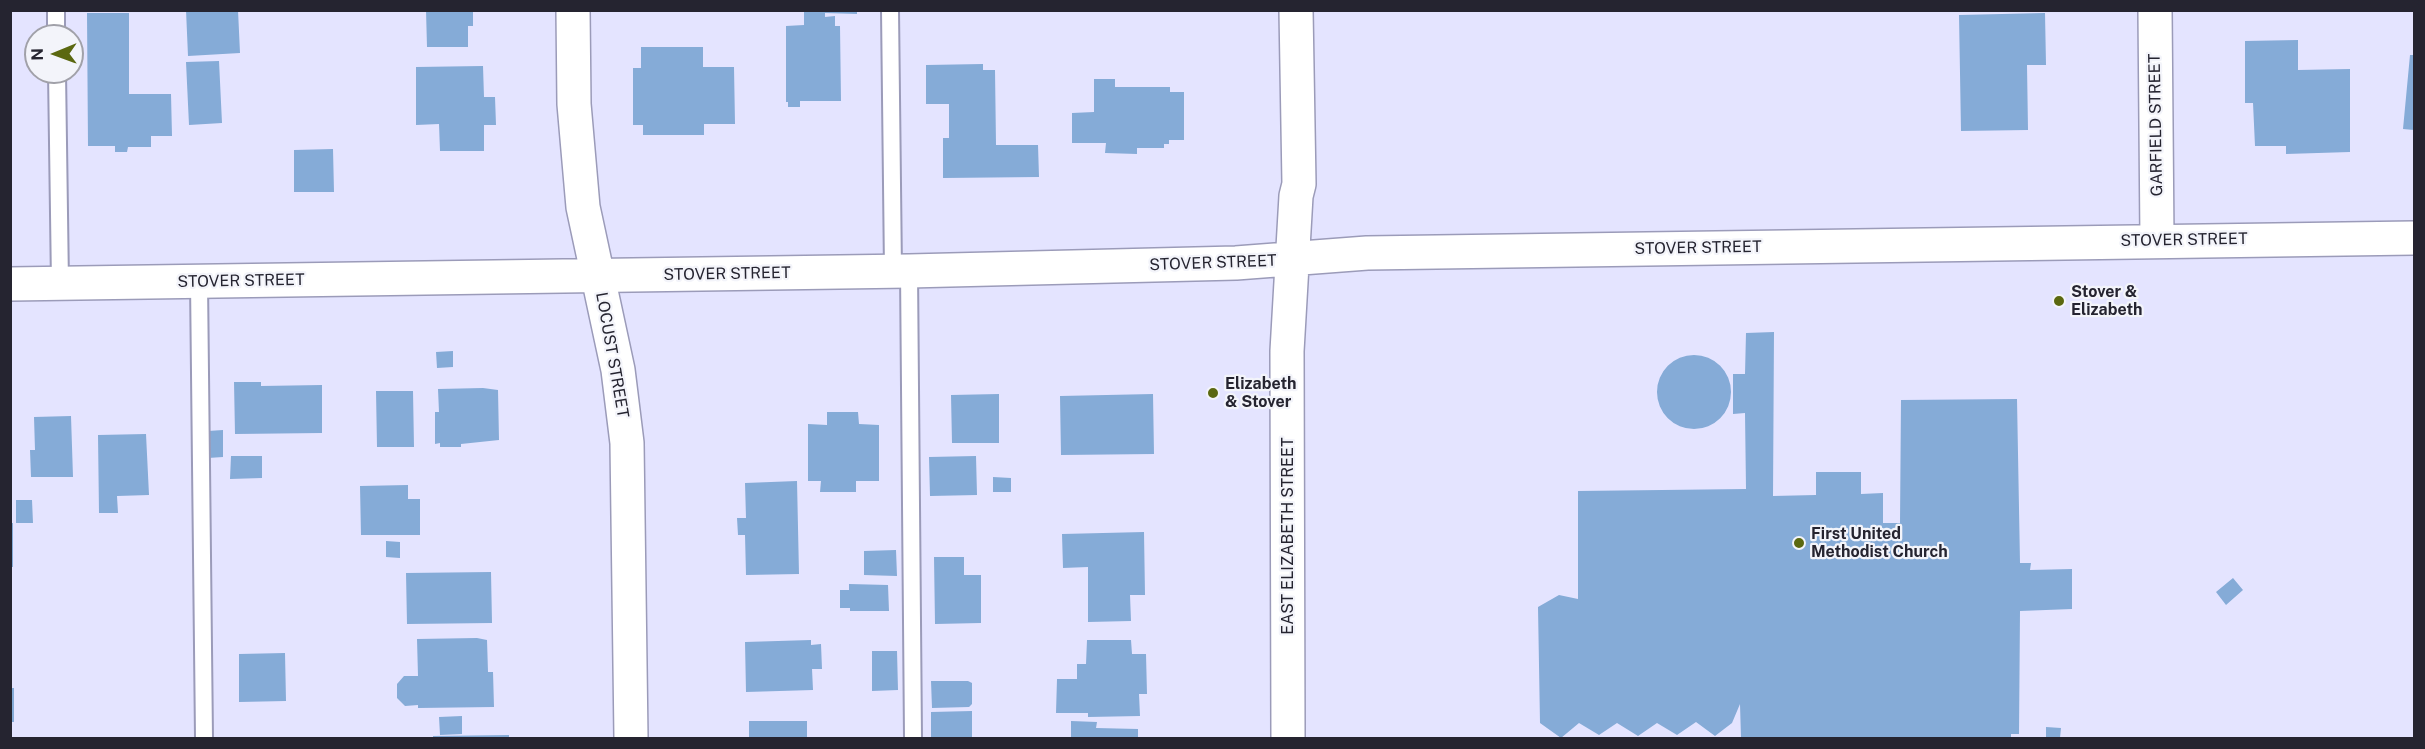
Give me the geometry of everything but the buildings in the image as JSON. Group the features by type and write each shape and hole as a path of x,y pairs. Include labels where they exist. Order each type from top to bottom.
{"street":[{"name":"LOCUST STREET","path":"573,10 574,104 583,207 618,370 627,443 631,738"},
{"name":"EAST ELIZABETH STREET","path":"1288,738 1287,351 1296,196 1299,184 1296,10"},
{"name":"GARFIELD STREET","path":"2155,10 2157,240"},
{"name":"STOVER STREET","path":"10,284 901,271 1294,260 1367,253 2415,238"}],"lane":[{"path":"890,10 901,271 913,738"},
{"path":"57,84 60,284"},
{"path":"199,282 204,738"}],"place":[{"name":"Stover & Elizabeth","path":"2059,301"},
{"name":"Elizabeth & Stover","path":"1213,393"},
{"name":"First United Methodist Church","path":"1799,543"}]}
